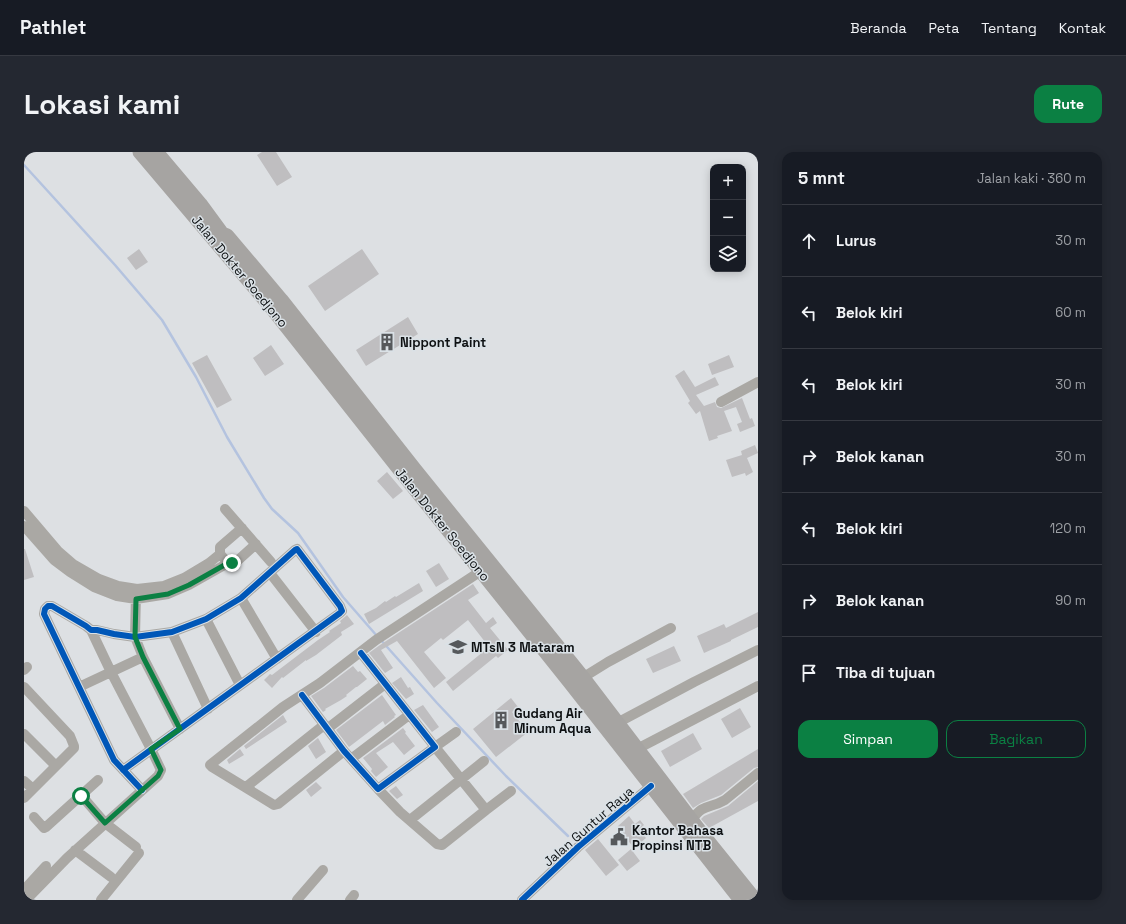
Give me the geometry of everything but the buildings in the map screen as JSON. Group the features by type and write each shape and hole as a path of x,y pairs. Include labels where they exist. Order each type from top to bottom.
{"highway":[{"name":"Jalan Dokter Soedjono","path":"140,152 288,318 409,472 580,679 651,786 688,824 701,832 755,900"},
{"name":"Jalan Dokter Soedjono","path":"156,152 200,204 222,234 227,236 277,305"},
{"name":"Jalan Dokter Soedjono","path":"409,472 482,572 620,721 640,748 688,824 741,900"}],"street":[{"path":"721,402 758,382"},
{"path":"225,509 272,562"},
{"path":"24,511 58,551 73,564 98,579 136,594 164,586 184,578 220,554"},
{"path":"24,526 54,560 94,587 117,596 136,594 168,594 189,585 228,563 236,562 256,544"},
{"path":"228,563 220,554 220,547 242,528"},
{"path":"91,630 135,637 172,632 206,619 241,598 298,549 340,606 342,611 316,632 123,770"},
{"path":"344,751 278,804 273,804 210,766 210,763 283,707 302,695 387,632 482,572"},
{"path":"270,573 316,632"},
{"path":"136,594 135,637 143,657 180,729"},
{"path":"241,598 277,660"},
{"path":"26,900 75,850 158,776 161,770 91,630 52,606 48,606 45,609 44,614 114,760 142,790"},
{"path":"206,619 240,685"},
{"path":"580,679 671,628"},
{"path":"172,632 208,708"},
{"path":"620,721 758,650"},
{"path":"360,653 486,810"},
{"path":"79,687 143,657"},
{"path":"246,787 384,684"},
{"path":"640,748 758,686"},
{"path":"24,687 70,736 74,746 74,748 24,798"},
{"path":"302,695 344,751 378,789 400,812 437,844 442,845 511,791"},
{"path":"351,759 409,715"},
{"path":"378,789 456,732"},
{"path":"24,734 56,766"},
{"path":"410,820 484,760"},
{"path":"688,824 701,809 725,800 758,773"},
{"path":"24,780 32,789"},
{"path":"34,817 44,828 46,827 98,780"},
{"name":"Jalan Guntur Raya","path":"522,900 579,846 651,786"},
{"path":"81,796 105,823 138,850 102,898"},
{"path":"75,850 111,877"},
{"path":"24,890 46,866"},
{"path":"297,900 323,870"}],"waterway":[{"path":"24,165 115,265 162,320 196,377 227,437 264,498 272,509 298,533 343,597 377,636"},
{"path":"380,639 437,703 506,776 568,836"}],"cycle path":[{"path":"123,770 340,613 342,611 340,606 297,549 241,598 206,619 172,632 135,637 91,630 52,606 48,606 45,609 44,614 114,760 142,790"},
{"path":"302,695 344,751 378,789 435,747 361,653"},
{"path":"522,900 578,847 651,786"}],"place":[{"name":"Nippont Paint","path":"387,342"},
{"name":"MTsN 3 Mataram","path":"458,647"},
{"name":"Gudang Air Minum Aqua","path":"501,720"},
{"name":"Kantor Bahasa Propinsi NTB","path":"619,837"}],"route":[{"path":"81,796 105,823 158,776 161,770 151,749 180,729 143,657 135,637 136,599 168,594 189,585 228,563 232,563"}]}
